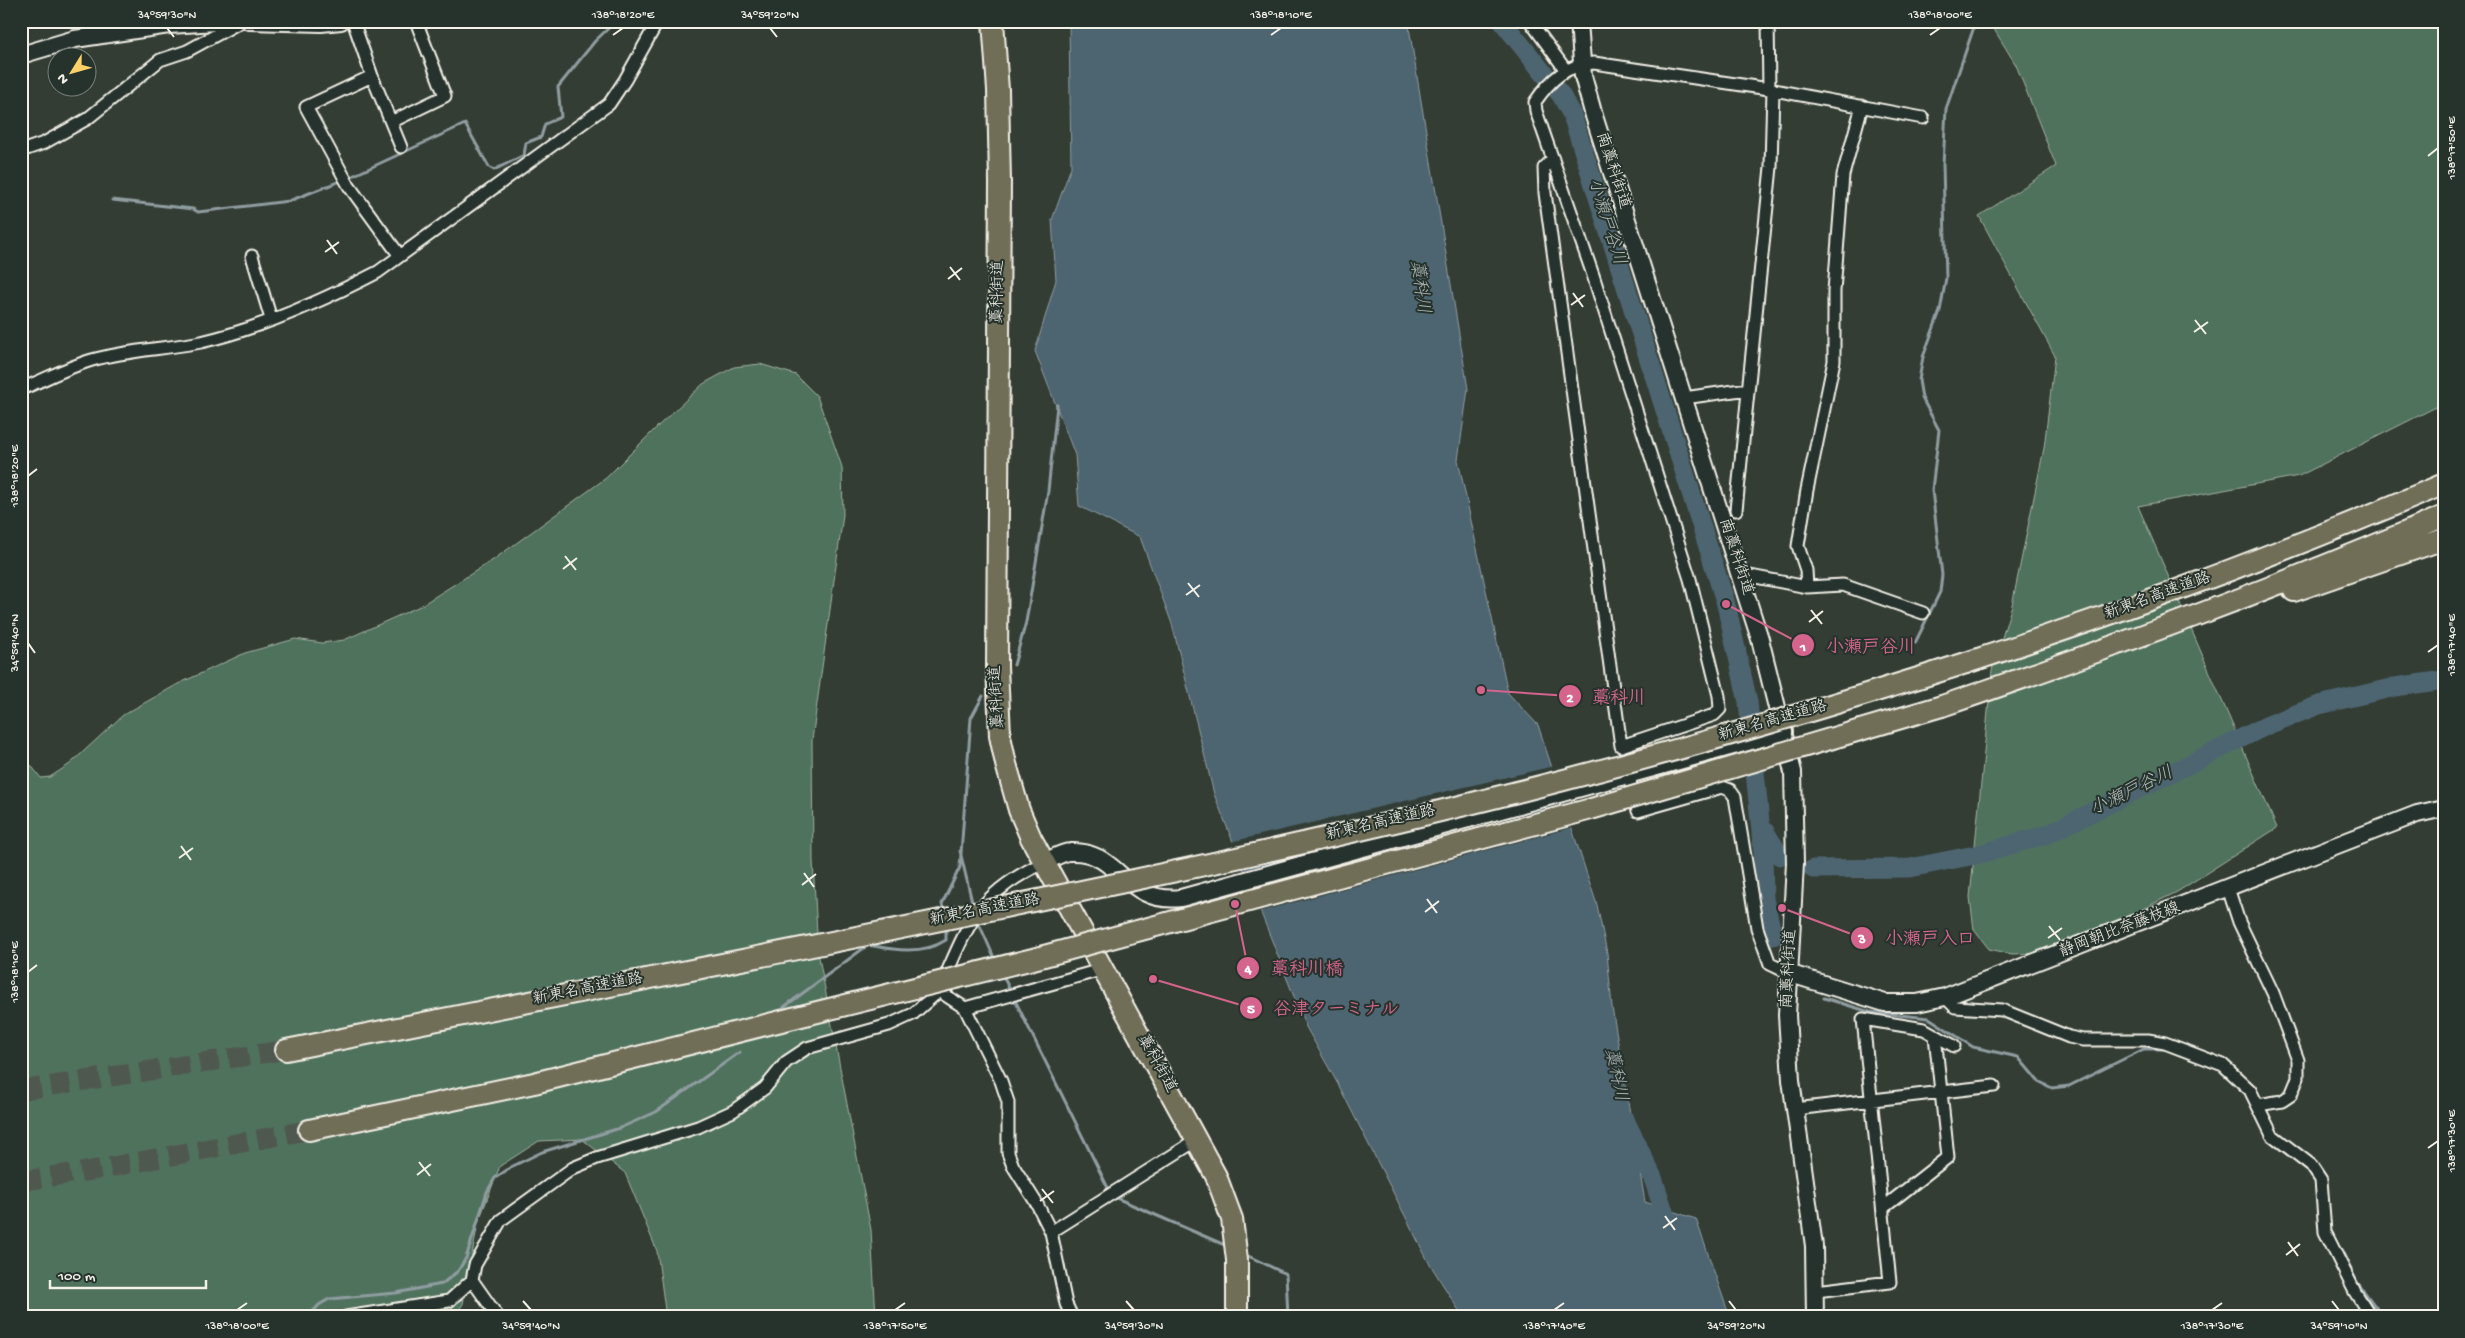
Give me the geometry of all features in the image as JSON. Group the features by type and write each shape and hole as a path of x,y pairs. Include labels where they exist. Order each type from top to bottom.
{"highway":[{"name":"藁科街道","path":"993,21 998,90 1000,182 997,666 1000,736 1019,810 1031,838 1216,1176 1232,1219 1238,1260 1237,1317"},
{"name":"新東名高速道路","path":"286,1050 727,963 1211,863 1472,803 1730,735 1966,663 2039,639 2237,568 2444,484"},
{"name":"新東名高速道路","path":"308,1130 544,1080 1033,958 1591,809 1942,706 2044,671 2240,598 2444,516"},
{"path":"2044,671 2231,614 2444,539"}],"main road":[{"path":"21,55 75,39 169,25 232,21"},
{"path":"249,21 321,24 341,21"},
{"name":"南藁科街道","path":"1579,21 1582,63 1594,116 1760,639 1793,772 1795,862 1791,974 1787,1015 1791,1080 1814,1246 1815,1317"},
{"path":"1045,862 1069,852 1092,854 1112,866 1144,894 1164,900 1180,898 1784,732"},
{"name":"静岡朝比奈藤枝線","path":"1791,974 1885,1002 1917,1003 1945,997 2417,814 2444,808"}],"street":[{"path":"21,151 44,143 87,120 160,60 187,51 241,21"},
{"path":"353,21 372,76 401,147"},
{"path":"391,122 445,96 416,21"},
{"path":"21,389 90,361 122,353 200,342 271,319 341,291 378,272 609,104 625,80 658,21"},
{"path":"1530,21 1565,69"},
{"path":"1736,510 1771,167 1771,89 1768,21"},
{"path":"1621,746 1714,715 1720,709 1719,696 1690,579 1536,111 1535,102 1565,69 1582,63 1594,63 1771,89 1923,118"},
{"path":"372,76 306,107 345,179 400,256"},
{"path":"1807,588 1806,570 1798,546 1807,490 1834,361 1834,291 1843,175 1862,106"},
{"path":"1553,159 1544,168 1544,193 1621,746 1638,811 1722,787 1730,790 1735,797 1757,928 1770,964 1791,974"},
{"path":"252,256 271,319"},
{"path":"1684,398 1748,389"},
{"path":"1740,574 1807,588 1843,585 1923,613"},
{"path":"346,1317 448,1301 472,1280 475,1265 501,1220 573,1168 597,1158 698,1127 733,1110 765,1088 786,1062 807,1048 889,1025 913,1014 939,991 966,928 981,906 996,891 1020,873 1045,862"},
{"path":"2228,888 2239,922 2272,992 2298,1060 2298,1078 2292,1095 2282,1101 2258,1105"},
{"path":"965,1008 1104,969"},
{"path":"939,991 965,1008 1008,1102 1008,1153 1013,1166 1038,1204 1050,1232 1066,1304 1072,1317"},
{"path":"1945,997 1955,1007 2002,1010 2069,1037 2083,1040 2148,1040 2180,1047 2223,1065 2250,1090 2272,1135 2311,1165 2321,1180 2325,1232 2355,1292 2371,1317"},
{"path":"1816,1291 1890,1282 1863,1019 1924,1029 1954,1046"},
{"path":"1883,1208 1948,1157 1935,1036"},
{"path":"1795,1109 1994,1086"},
{"path":"1050,1232 1197,1140"},
{"path":"472,1280 498,1317"}],"green space":[{"path":"1989,21 2444,21 2444,403 2299,476 2138,506 2277,828 2177,892 2070,945 2045,953 2012,954 1989,949 1974,930 1970,897 1992,670 2012,605 2044,448 2055,356 1979,216 2056,166 2016,65"},
{"path":"760,364 796,375 817,396 842,467 843,515 812,740 813,861 818,952 871,1230 876,1317 666,1317 657,1251 625,1173 582,1139 539,1141 500,1166 478,1223 463,1304 454,1317 21,1317 21,753 41,778 50,777 70,764 123,715 178,684 245,653 295,639 322,643 344,640 420,606 493,560 606,478 703,384 734,367"}],"water":[{"path":"1069,21 1408,21 1468,389 1458,460 1508,693 1538,725 1597,905 1607,953 1612,1007 1645,1202 1696,1219 1728,1312 1734,1317 1463,1317 1428,1261 1339,1086 1306,1027 1214,794 1172,624 1140,537 1079,506 1075,455 1035,351 1056,280 1052,220 1071,167"}],"pier":[{"path":"1554,766 1562,792 1518,803 1240,868 1230,842"},
{"path":"1566,803 1574,827 1258,912 1247,886"}],"waterway":[{"path":"348,178 465,124 489,167 494,170 524,155 526,143 541,137 545,124 561,117 558,87 595,41 616,21"},
{"name":"小瀬戸谷川","path":"1502,21 1561,95 1572,115 1726,604 1748,702 1763,852 1764,899 1773,936"},
{"path":"1915,643 1940,592 1942,575 1932,490 1939,430 1922,398 1919,380 1923,357 1940,311 1946,278 1943,165 1946,109 1976,21"},
{"path":"112,200 193,209 198,212 289,201 343,180"},
{"path":"1014,665 1026,622 1048,491 1057,405"},
{"name":"小瀬戸谷川","path":"1813,869 1910,868 1980,854 2048,834 2268,725 2319,705 2395,687 2444,680"},
{"path":"944,913 942,904 960,867 971,718 983,696"},
{"name":"小瀬戸谷川","path":"1764,830 1780,856"},
{"path":"960,851 973,906"},
{"path":"977,919 996,962"},
{"path":"784,1007 868,945 898,950 928,948 946,940 946,926"},
{"path":"1002,974 1110,1192"},
{"path":"1824,998 1870,1012 1929,1018 1973,1047 2018,1057 2038,1081 2052,1088 2069,1086 2144,1049 2167,1049"},
{"path":"308,1317 319,1305 329,1299 396,1293 442,1284 458,1271 466,1258 487,1192 495,1178 513,1166 542,1152 620,1128 656,1112 740,1052"},
{"name":"藁科川","path":"1625,1120 1653,1178 1671,1233"},
{"path":"2264,1130 2272,1142 2309,1171"},
{"path":"1114,1197 1227,1246"},
{"path":"2336,1244 2341,1249 2357,1282 2383,1317"},
{"path":"1244,1254 1286,1274 1288,1317"}],"tunnel":[{"path":"21,1090 286,1050"},
{"path":"21,1181 89,1171 309,1130"}],"place":[{"name":"小瀬戸谷川","path":"1726,604"},
{"name":"藁科川","path":"1481,690"},
{"name":"藁科川橋","path":"1235,904"},
{"name":"小瀬戸入口","path":"1782,908"},
{"name":"谷津ターミナル","path":"1153,979"}]}
